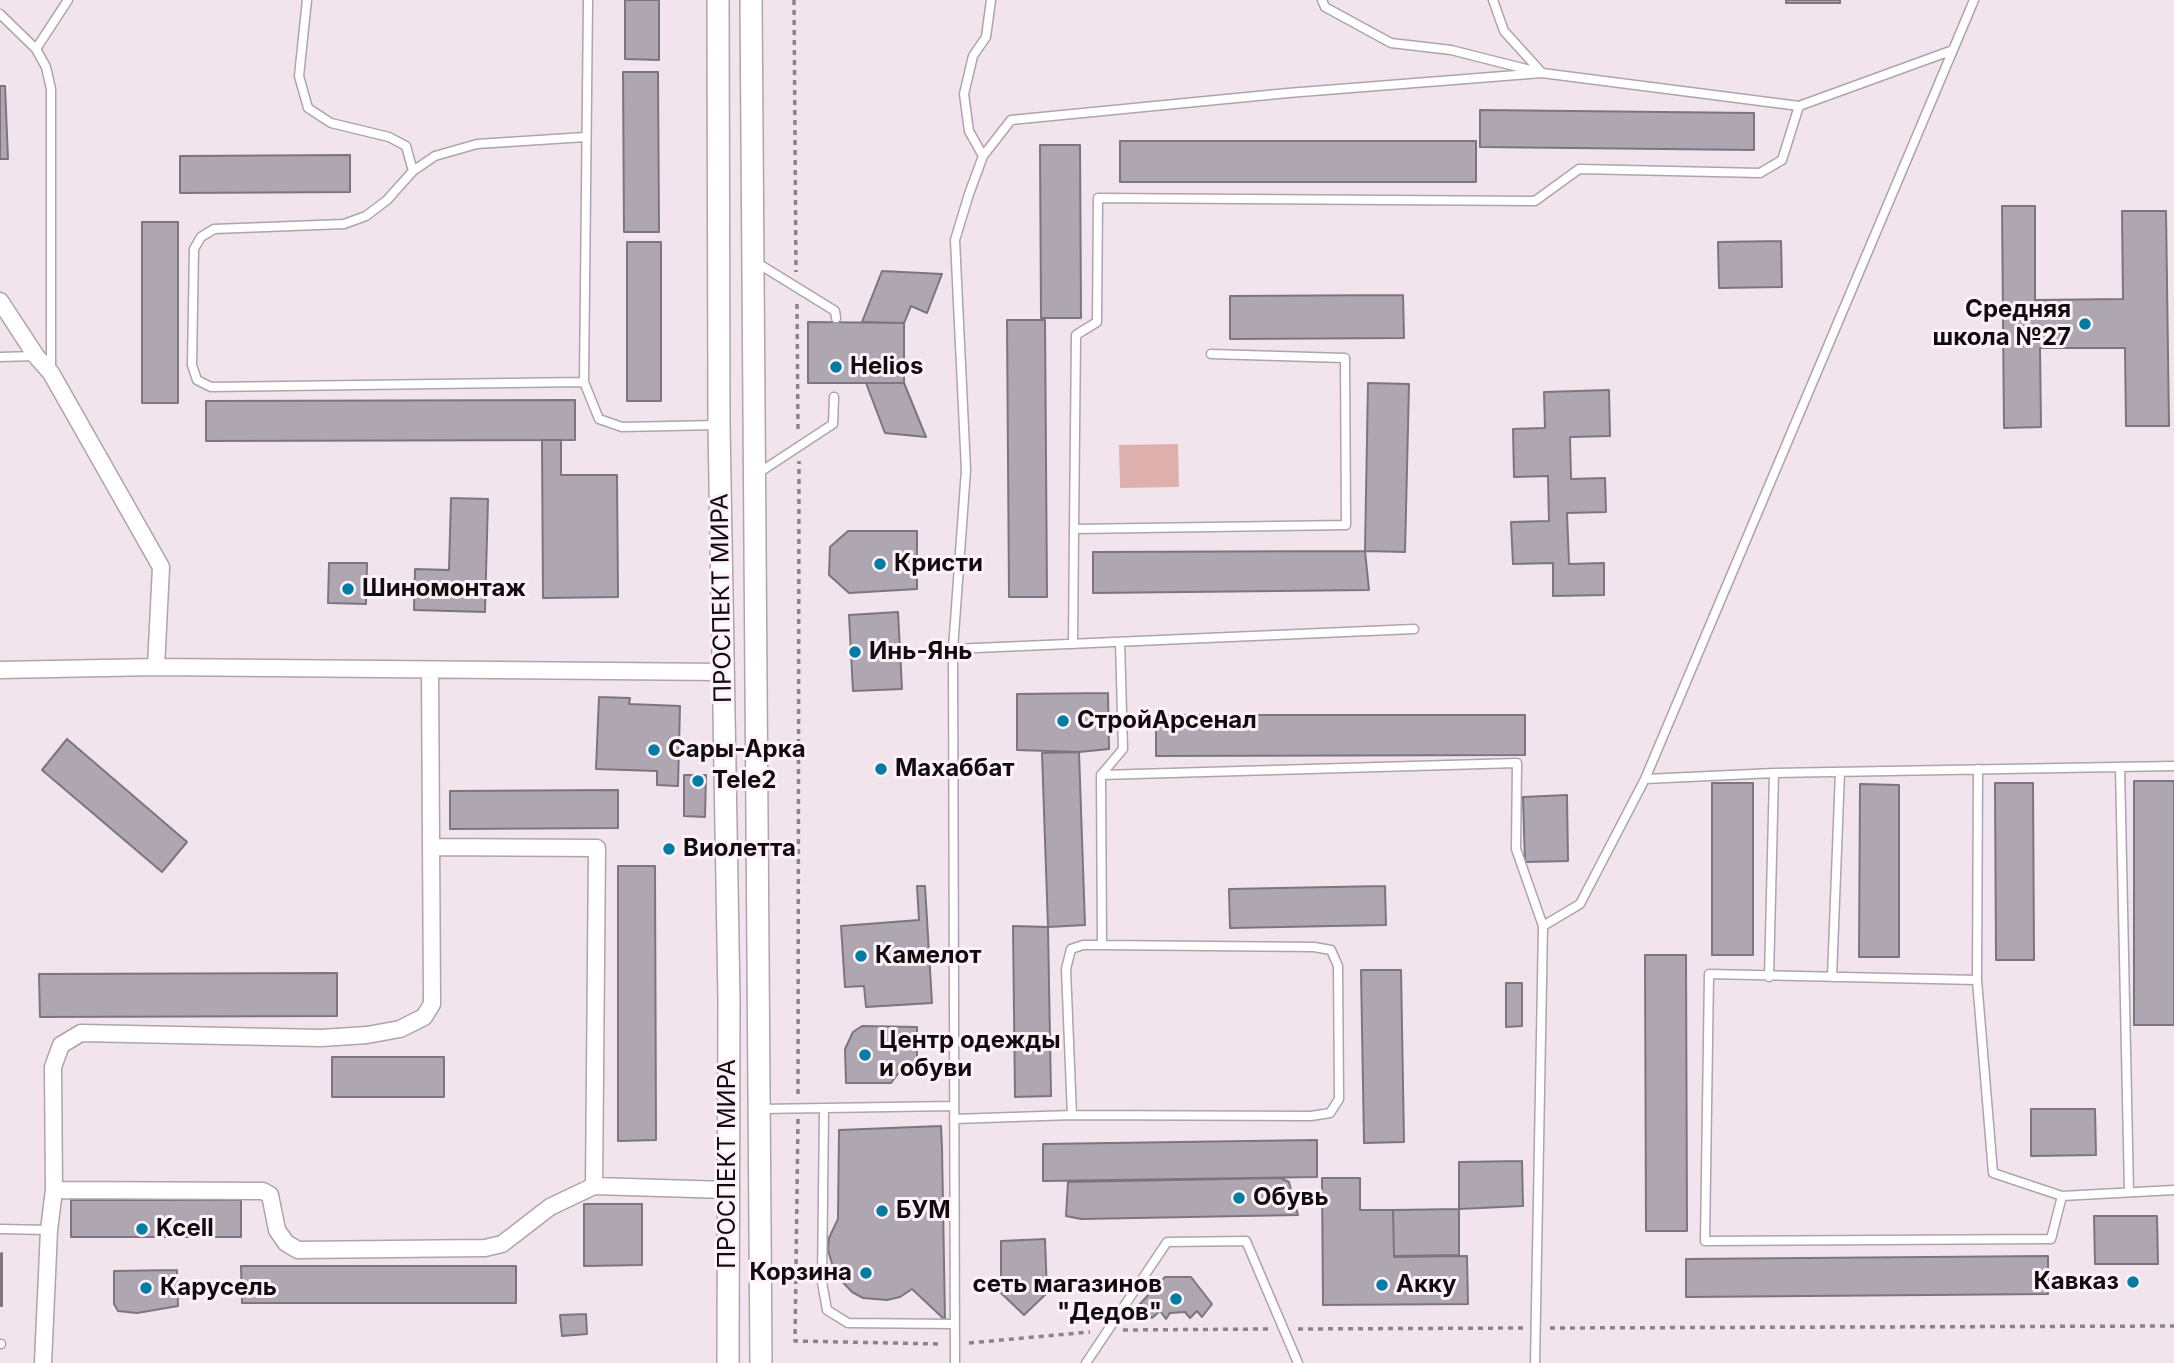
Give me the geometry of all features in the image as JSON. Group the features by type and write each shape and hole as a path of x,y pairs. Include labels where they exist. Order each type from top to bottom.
{"main road":[{"name":"ПРОСПЕКТ МИРА","path":"718,0 719,425 729,999 728,1363"},
{"name":"ПРОСПЕКТ МИРА","path":"751,0 761,1363"},
{"path":"729,999 742,1085 750,1102 761,1109"}],"street":[{"path":"0,301 36,356 51,373 161,568 156,667"},
{"path":"0,670 156,667 723,672"},
{"path":"43,1363 48,1230 54,1191 53,1067 61,1045 81,1033 321,1038 400,1029 424,1017 432,1004 430,671"},
{"path":"431,847 597,848 594,1186"},
{"path":"54,1191 263,1191 270,1195 277,1230 286,1243 298,1250 485,1248 502,1244 550,1207 594,1186 727,1190"}],"lane":[{"path":"36,50 68,0"},
{"path":"307,0 299,76 308,108 331,122 389,136 407,146 413,171"},
{"path":"588,0 584,382 599,419 622,427 719,425"},
{"path":"984,156 969,131 964,94 973,56 986,37 991,0"},
{"path":"1322,0 1325,8 1391,43 1451,50 1542,74 1799,106 1953,50"},
{"path":"1493,0 1504,31 1542,74"},
{"path":"1543,926 1580,904 1645,779 1974,0"},
{"path":"0,14 36,50 46,67 51,89 51,373"},
{"path":"955,1363 953,649 966,470 955,240 968,194 984,156 1011,120 1288,93 1542,74"},
{"path":"1073,644 1076,335 1097,322 1098,198 1535,201 1579,169 1760,173 1782,160 1799,106"},
{"path":"584,382 211,387 197,380 192,365 194,249 201,237 214,229 344,224 366,216 387,200 413,171 435,156 477,144 585,137"},
{"path":"753,260 835,311 836,318"},
{"path":"1074,529 1346,526 1345,358 1211,355"},
{"path":"0,357 36,356"},
{"path":"755,475 834,424 834,397"},
{"path":"953,649 1413,629"},
{"path":"1102,945 1101,775 1123,749 1120,642"},
{"path":"1101,775 1517,763 1516,849 1543,926 1535,1363"},
{"path":"2120,766 2129,1192"},
{"path":"1645,779 1774,773 2174,766"},
{"path":"1978,769 1977,980 1993,1173 2062,1196 2174,1190"},
{"path":"1832,977 1840,772"},
{"path":"1769,977 1774,773"},
{"path":"954,1119 1072,1115 1311,1116 1330,1113 1339,1099 1338,965 1331,950 1314,947 1102,945 1083,945 1071,949 1066,969 1072,1115"},
{"path":"1977,980 1709,974 1705,1241 2051,1239 2062,1196"},
{"path":"761,1109 954,1106"},
{"path":"824,1109 822,1282 827,1310 848,1324 955,1324"},
{"path":"0,1228 48,1230"},
{"path":"1086,1363 1167,1242 1246,1241 1298,1363"}],"path":[{"path":"794,0 799,448 795,1341 955,1344 1110,1330 2174,1326"}],"shaded area":[{"path":"1178,444 1179,487 1120,488 1119,445"}],"building":[{"path":"625,0 659,0 659,60 625,59"},
{"path":"1786,0 1840,0 1840,3 1786,3"},
{"path":"623,72 658,72 659,232 624,232"},
{"path":"0,86 5,86 8,159 0,159"},
{"path":"1480,110 1754,113 1754,150 1480,147"},
{"path":"1120,141 1476,141 1476,182 1120,182"},
{"path":"1040,145 1080,145 1081,318 1041,318"},
{"path":"350,155 350,192 180,193 180,156"},
{"name":"Средняя школа №27","path":"2002,206 2035,206 2035,300 2123,299 2122,211 2166,211 2169,426 2126,426 2125,348 2040,348 2041,427 2004,428"},
{"path":"142,222 178,222 178,403 142,403"},
{"path":"1781,241 1782,287 1719,288 1718,242"},
{"path":"627,242 661,242 661,401 627,401"},
{"path":"882,271 942,274 927,313 911,306 904,323 862,322"},
{"path":"1403,295 1404,338 1230,339 1230,296"},
{"path":"1007,320 1045,320 1047,597 1009,597"},
{"path":"808,322 904,323 904,383 808,383"},
{"path":"866,383 904,383 926,437 885,433"},
{"path":"1368,383 1409,384 1405,552 1365,551"},
{"path":"1609,390 1610,436 1570,437 1571,479 1605,478 1606,512 1567,513 1569,564 1604,563 1604,595 1553,596 1553,563 1513,564 1511,522 1549,521 1548,476 1514,477 1513,429 1545,428 1544,392"},
{"path":"575,400 575,440 206,441 206,401"},
{"path":"542,440 561,440 561,475 617,475 618,597 543,598"},
{"path":"451,498 488,499 485,612 414,610 415,569 449,570"},
{"path":"848,531 917,531 917,589 849,593 829,575 830,547"},
{"path":"1365,551 1369,590 1093,593 1093,552"},
{"path":"329,563 367,563 366,604 328,603"},
{"path":"898,612 902,689 853,691 849,615"},
{"name":"СтройАрсенал","path":"1108,693 1109,749 1079,752 1017,750 1017,694"},
{"path":"599,697 630,698 629,704 680,706 678,786 657,785 657,771 596,769"},
{"path":"1156,715 1525,715 1525,755 1156,756"},
{"path":"67,739 187,842 162,872 42,770"},
{"path":"1079,752 1085,925 1048,927 1042,753"},
{"path":"684,775 706,775 705,817 684,816"},
{"path":"2134,781 2174,781 2174,1025 2134,1025"},
{"path":"1712,783 1753,783 1753,955 1712,955"},
{"path":"1995,783 2033,783 2034,960 1996,960"},
{"path":"1860,784 1899,785 1899,957 1859,957"},
{"path":"618,790 618,828 450,829 450,791"},
{"path":"1567,795 1568,861 1525,862 1523,797"},
{"path":"618,866 655,866 656,1140 618,1141"},
{"path":"917,886 925,886 932,1003 866,1007 864,986 845,987 841,926 919,920"},
{"path":"1385,886 1386,925 1230,928 1229,889"},
{"path":"1013,926 1048,927 1051,1096 1015,1097"},
{"path":"1645,955 1686,955 1687,1231 1646,1231"},
{"path":"1361,970 1401,970 1404,1142 1364,1143"},
{"path":"337,973 337,1016 40,1017 39,974"},
{"path":"1506,983 1522,983 1522,1026 1506,1027"},
{"path":"862,1026 917,1027 917,1069 903,1067 891,1083 846,1083 845,1049 853,1032"},
{"path":"332,1057 444,1057 444,1097 332,1097"},
{"path":"2031,1109 2095,1109 2096,1155 2031,1156"},
{"path":"941,1126 945,1320 912,1289 900,1297 887,1300 863,1298 852,1292 835,1274 828,1250 829,1238 838,1219 839,1130"},
{"path":"1317,1140 1317,1177 1043,1181 1043,1144"},
{"path":"1522,1161 1523,1206 1459,1209 1459,1162"},
{"path":"1281,1178 1289,1182 1298,1215 1081,1219 1066,1216 1068,1182"},
{"path":"1322,1178 1360,1178 1360,1210 1393,1210 1394,1257 1467,1256 1468,1304 1323,1305"},
{"path":"71,1200 241,1200 241,1237 71,1237"},
{"path":"584,1204 642,1204 642,1265 584,1266"},
{"path":"1459,1209 1459,1255 1394,1256 1393,1210"},
{"path":"2094,1216 2157,1216 2158,1264 2095,1264"},
{"path":"1045,1239 1047,1293 1024,1315 1001,1293 1001,1241"},
{"path":"2,1253 2,1306 0,1306 0,1254"},
{"path":"2048,1256 2048,1294 1686,1297 1686,1259"},
{"path":"241,1266 516,1266 516,1303 242,1303"},
{"name":"Карусель","path":"177,1270 178,1306 137,1313 118,1311 114,1304 114,1271"},
{"path":"1165,1277 1191,1277 1212,1304 1202,1317 1197,1311 1190,1318 1185,1312 1170,1313 1166,1319 1160,1311 1152,1318 1139,1305"},
{"path":"586,1314 587,1334 562,1336 560,1315"}],"place":[{"name":"Средняя школа №27","path":"2085,324"},
{"name":"Helios","path":"836,367"},
{"name":"Кристи","path":"880,564"},
{"name":"Шиномонтаж","path":"348,589"},
{"name":"Инь-Янь","path":"855,652"},
{"name":"СтройАрсенал","path":"1063,721"},
{"name":"Сары-Арка","path":"654,750"},
{"name":"Махаббат","path":"881,769"},
{"name":"Tele2","path":"698,781"},
{"name":"Виолетта","path":"669,849"},
{"name":"Камелот","path":"861,956"},
{"name":"Центр одежды и обуви","path":"865,1055"},
{"name":"Обувь","path":"1239,1198"},
{"name":"БУМ","path":"882,1211"},
{"name":"Kcell","path":"142,1229"},
{"name":"Корзина","path":"866,1273"},
{"name":"Кавказ","path":"2133,1282"},
{"name":"Акку","path":"1382,1285"},
{"name":"Карусель","path":"146,1288"},
{"name":"сеть магазинов \"Дедов\"","path":"1176,1299"}]}
